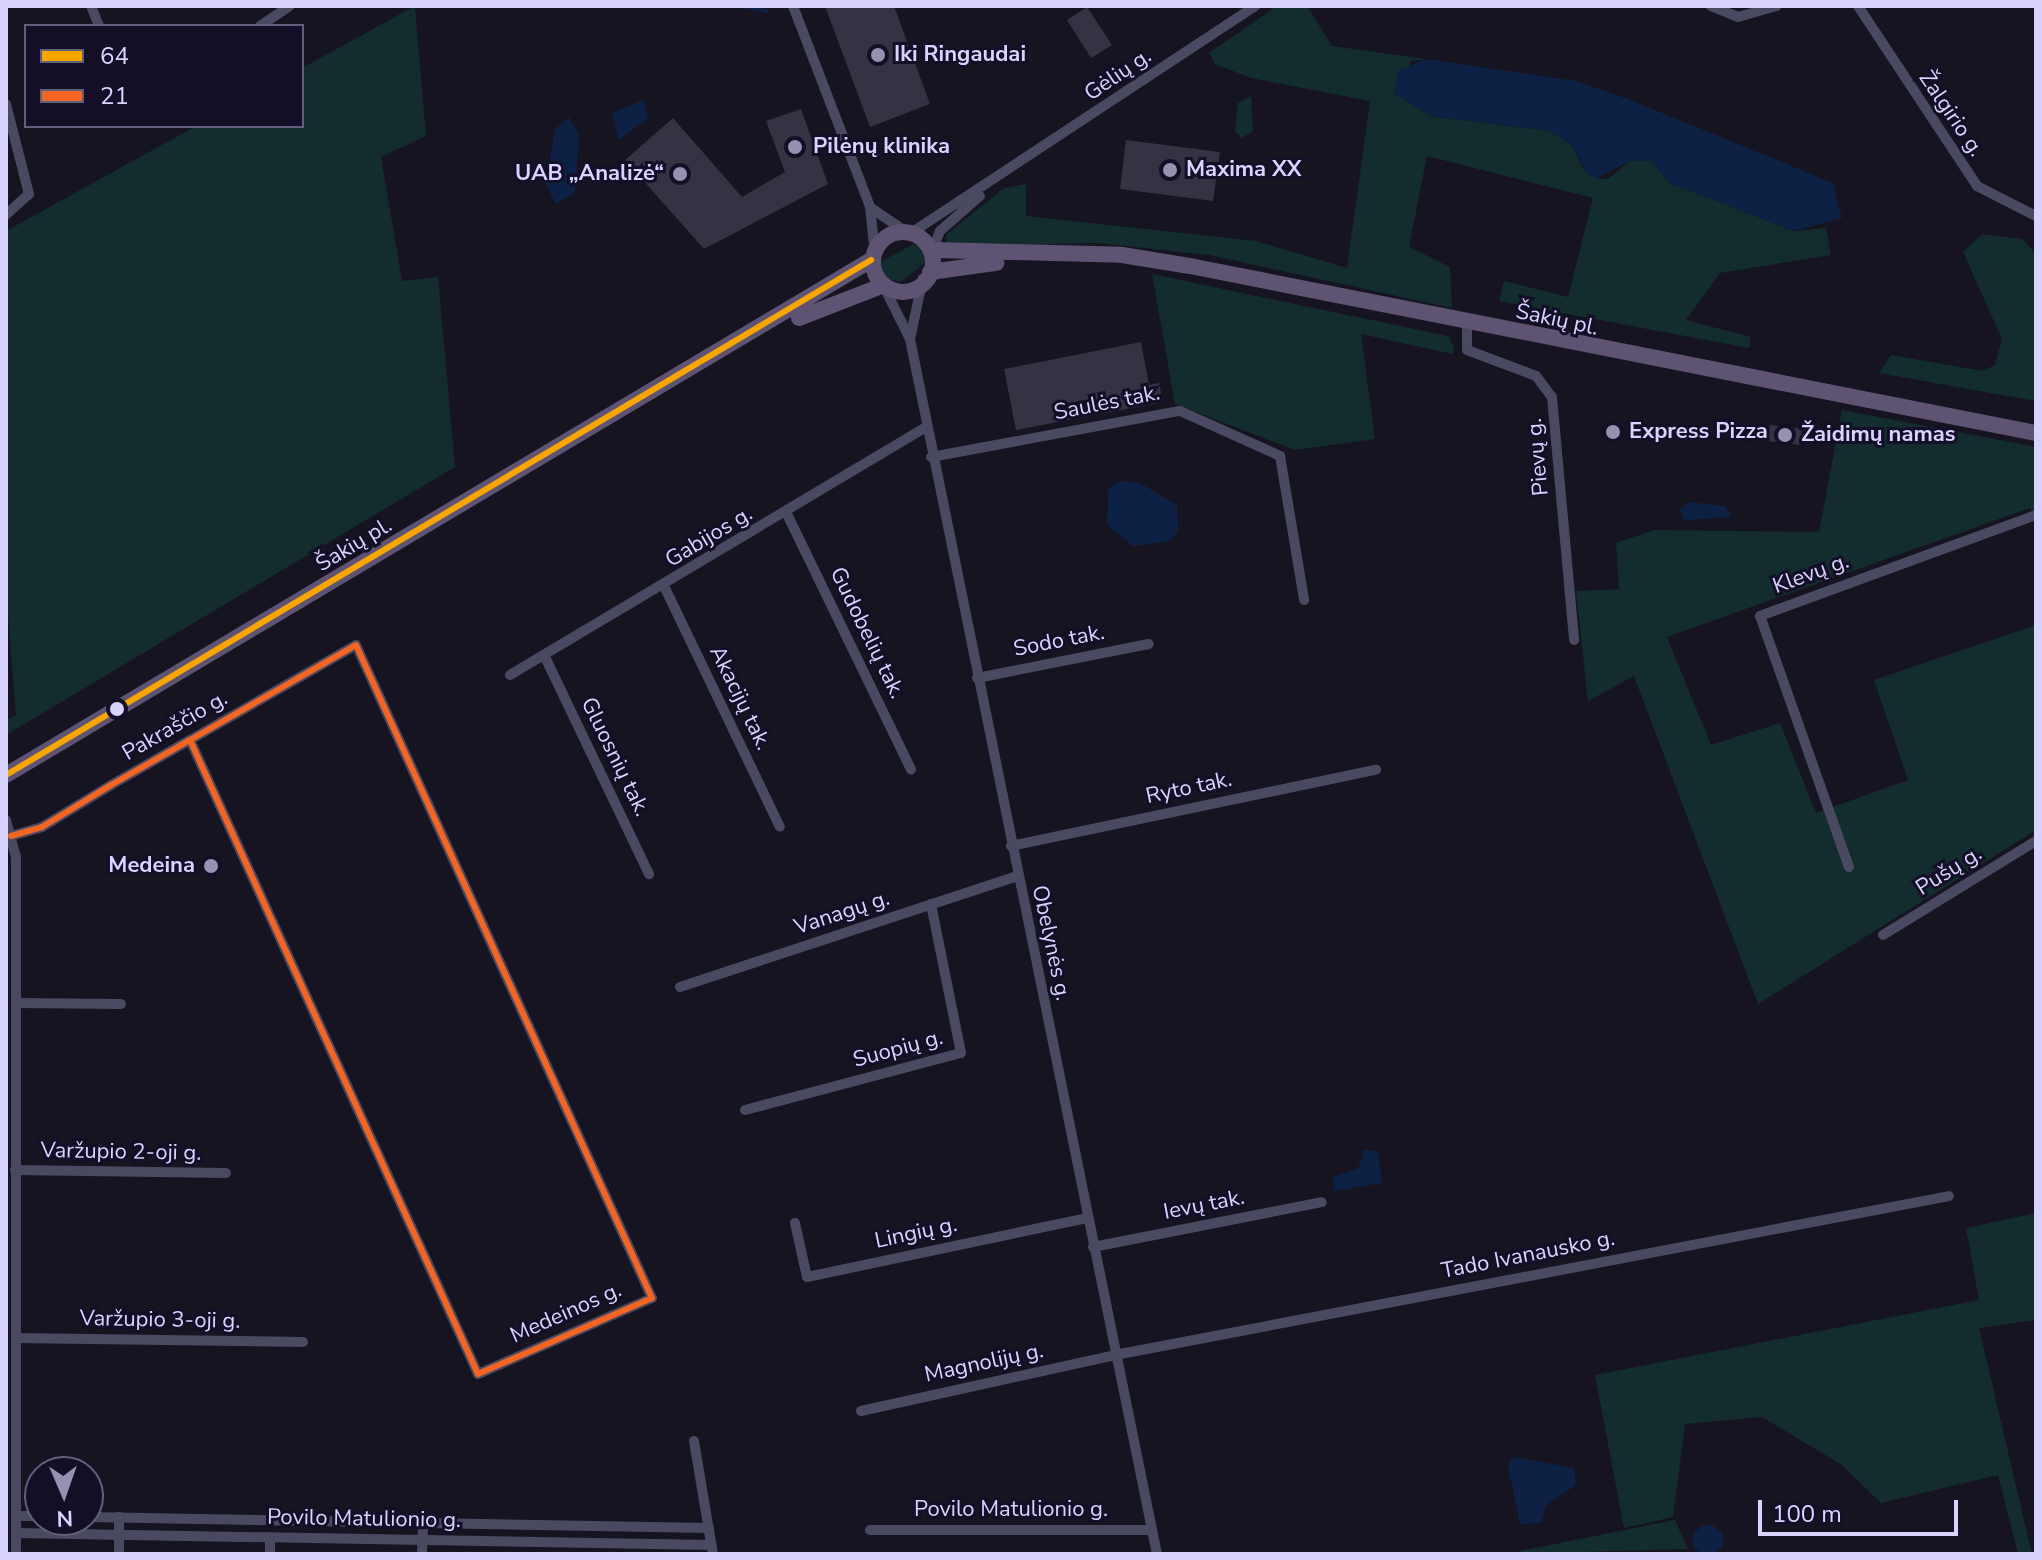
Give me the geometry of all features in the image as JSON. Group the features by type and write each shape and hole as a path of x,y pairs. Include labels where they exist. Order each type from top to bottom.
{"main road":[{"path":"909,231 935,248 926,275"},
{"name":"Šakių pl.","path":"6,775 723,352 909,231"},
{"name":"Šakių pl.","path":"935,248 1068,252 1190,266 1467,324 2036,433"},
{"name":"Šakių pl.","path":"723,352 882,289 926,275 1068,252"},
{"path":"873,257 882,289"}],"street":[{"path":"263,24 290,6"},
{"path":"793,6 870,207 873,257"},
{"name":"Gėlių g.","path":"909,231 1004,176 1255,6"},
{"path":"1711,6 1738,17 1776,6"},
{"name":"Žalgirio g.","path":"1858,6 1960,166 1999,203 2036,216"},
{"path":"6,104 28,180 25,205 6,215"},
{"name":"Gėlių g.","path":"935,248 946,225 1004,176"},
{"path":"870,207 909,231"},
{"name":"Obelynės g.","path":"910,339 926,275"},
{"name":"Obelynės g.","path":"882,289 910,339 925,428 1157,1554"},
{"name":"Pievų g.","path":"1467,324 1467,350 1536,376 1552,397 1574,640"},
{"name":"Saulės tak.","path":"931,457 1180,411 1280,456 1304,600"},
{"name":"Gabijos g.","path":"510,675 787,514 925,428"},
{"name":"Gudobelių tak.","path":"787,514 911,769"},
{"name":"Klevų g.","path":"1849,867 1760,616 2036,515"},
{"name":"Akacijų tak.","path":"664,586 780,827"},
{"name":"Sodo tak.","path":"977,678 1149,644"},
{"name":"Pakraščio g.","path":"11,836 42,827 356,645"},
{"name":"Medeinos g.","path":"190,740 478,1374 652,1298 356,645"},
{"name":"Gluosnių tak.","path":"545,657 649,874"},
{"name":"Ryto tak.","path":"1011,846 1376,770"},
{"path":"6,820 11,836 16,1003 16,1533 13,1554"},
{"name":"Pušų g.","path":"1883,935 2036,841"},
{"name":"Vanagų g.","path":"680,987 1017,876"},
{"name":"Suopių g.","path":"745,1110 961,1053 931,904"},
{"path":"16,1003 121,1004"},
{"name":"Varžupio 2-oji g.","path":"15,1170 226,1173"},
{"name":"Tado Ivanausko g.","path":"1115,1355 1949,1196"},
{"name":"Ievų tak.","path":"1093,1247 1322,1202"},
{"name":"Lingių g.","path":"795,1223 807,1277 1087,1218"},
{"name":"Varžupio 3-oji g.","path":"16,1338 303,1342"},
{"name":"Magnolijų g.","path":"861,1411 1115,1355"},
{"path":"694,1441 712,1549"},
{"path":"16,1516 24,1516"},
{"name":"Povilo Matulionio g.","path":"104,1517 709,1528"},
{"path":"119,1517 119,1554"},
{"path":"422,1554 423,1523"},
{"name":"Povilo Matulionio g.","path":"870,1530 1152,1530"},
{"name":"Povilo Matulionio g.","path":"16,1533 712,1549"},
{"path":"270,1537 270,1554"}],"green space":[{"path":"415,6 426,136 381,157 402,281 438,277 455,467 6,735 6,720 16,715 6,592 6,231 192,128 304,128 304,67"},
{"path":"1277,6 1307,6 1332,46 1426,59 1412,61 1394,93 1431,116 1549,131 1572,145 1583,168 1597,178 1608,179 1630,161 1651,160 1670,183 1794,231 1826,228 1831,255 1720,273 1686,320 1751,337 1749,348 1499,301 1504,281 1568,297 1593,198 1427,156 1409,247 1450,267 1452,308 1209,255 1098,243 947,246 946,235 1004,188 1026,184 1026,216 1256,241 1347,268 1370,101 1251,78 1215,64 1209,53"},
{"path":"1251,96 1253,131 1242,138 1235,131 1238,103"},
{"path":"1982,234 2022,239 2036,254 2036,401 1879,373 1891,355 1983,371 1995,365 2002,339 1963,252"},
{"path":"919,241 927,248 924,264 900,282 882,278 882,261"},
{"path":"1152,274 1448,336 1454,348 1453,354 1361,334 1375,439 1295,450 1175,404"},
{"path":"1842,410 2036,447 2036,522 2030,508 1667,637 1711,745 1780,723 1816,813 1908,780 1874,680 2036,625 2036,830 1758,1004 1634,676 1588,701 1576,591 1619,589 1616,543 1654,530 1819,532"},
{"path":"2036,1213 2036,1320 1979,1328 2032,1554 2018,1554 1998,1475 1881,1503 1842,1465 1762,1417 1685,1424 1673,1517 1624,1528 1595,1375 1979,1300 1966,1228"},
{"path":"1675,1520 1688,1549 1505,1554"}],"water":[{"path":"1426,59 1576,81 1628,99 1833,183 1842,218 1794,231 1670,183 1651,160 1630,161 1597,178 1588,175 1572,145 1549,131 1431,116 1394,93 1398,71"},
{"path":"644,100 648,118 619,140 612,113"},
{"path":"569,117 579,135 575,193 556,204 546,185 555,129"},
{"path":"1119,481 1140,483 1177,505 1178,532 1169,541 1133,546 1107,525 1108,490"},
{"path":"1689,502 1725,506 1732,516 1684,521 1680,509"},
{"path":"1364,1150 1378,1151 1382,1183 1335,1191 1333,1177 1358,1169"},
{"path":"1514,1457 1574,1468 1576,1485 1546,1505 1541,1523 1520,1524 1508,1465"},
{"path":"1708,1525 1714,1526 1722,1534 1722,1546 1714,1554 1708,1555 1702,1554 1694,1546 1693,1540 1694,1534 1702,1526"}],"building":[{"name":"Iki Ringaudai","path":"825,6 894,6 930,104 870,127"},
{"path":"1087,7 1112,45 1091,58 1067,20"},
{"name":"UAB „Analizė“","path":"801,109 828,184 704,249 625,160 673,118 742,197 785,172 766,121"},
{"name":"Maxima XX","path":"1126,140 1220,152 1213,201 1120,189"},
{"path":"1141,342 1149,385 1159,383 1163,402 1016,430 1004,369"},
{"name":"Žaidimų namas","path":"1770,425 1802,429 1800,445 1768,441"}],"waterway":[{"path":"743,6 766,11"}],"transit line":[{"name":"64","path":"6,775 871,260"},
{"name":"21","path":"11,836 42,827 111,785 356,645 652,1298 478,1374 190,740"}],"place":[{"name":"Iki Ringaudai","path":"878,55"},
{"name":"Pilėnų klinika","path":"795,147"},
{"name":"Maxima XX","path":"1170,170"},
{"name":"UAB „Analizė“","path":"680,174"},
{"name":"Express Pizza","path":"1613,432"},
{"name":"Žaidimų namas","path":"1785,435"},
{"name":"Medeina","path":"211,866"}]}
